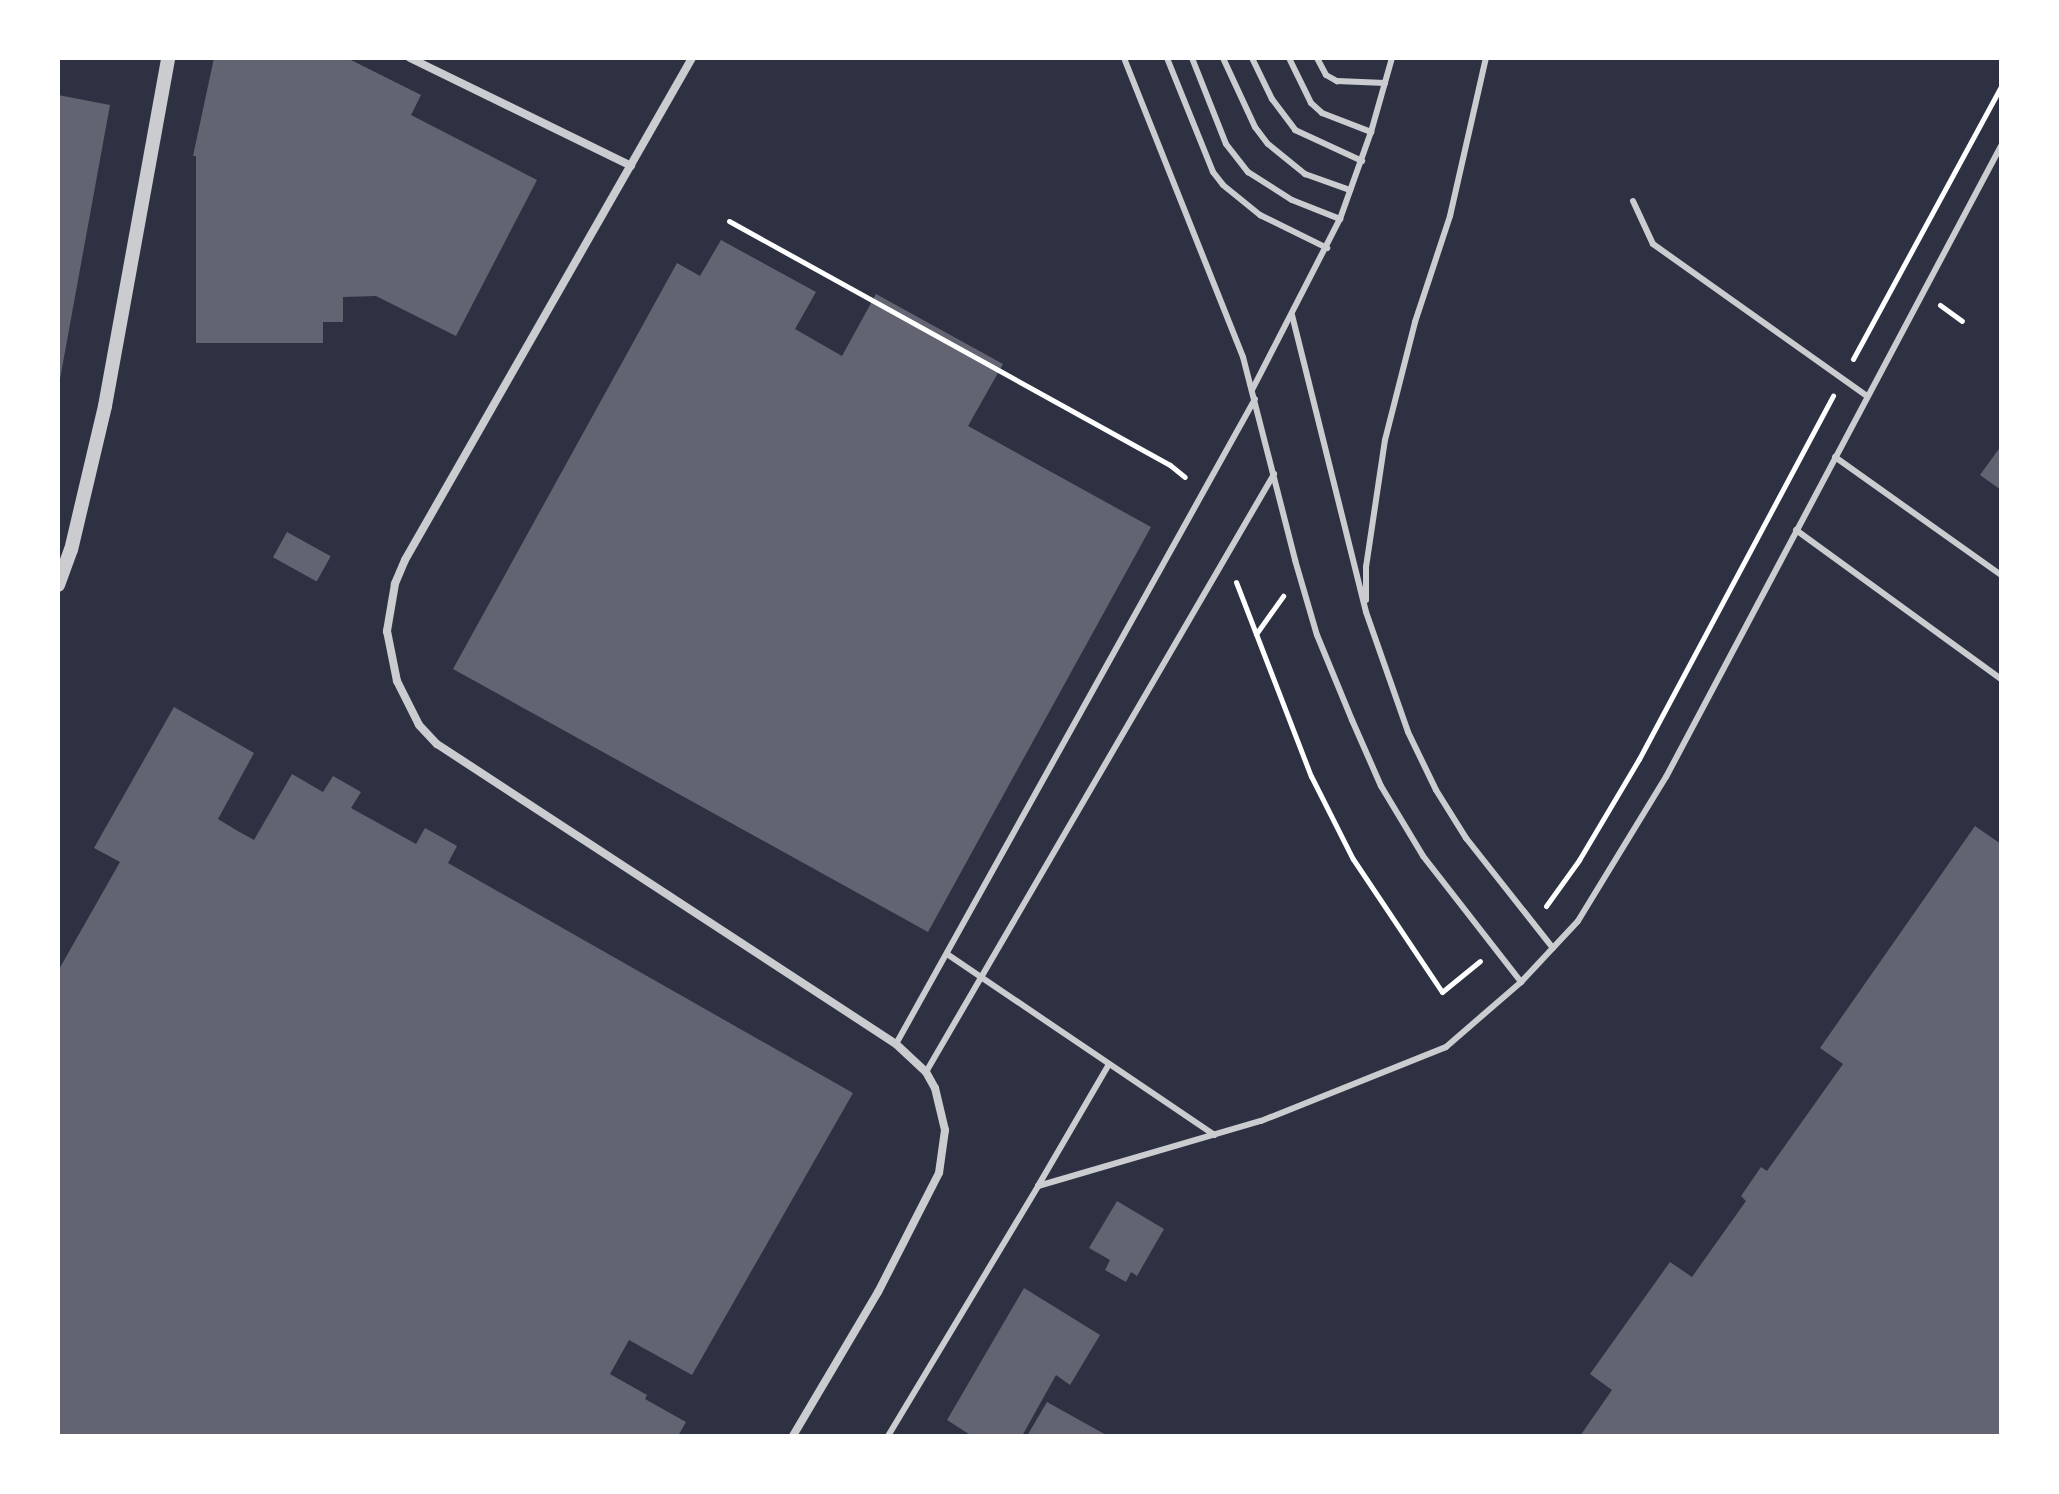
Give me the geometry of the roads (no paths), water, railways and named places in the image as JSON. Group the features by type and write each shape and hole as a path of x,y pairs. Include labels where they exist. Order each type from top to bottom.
{"street":[{"path":"58,585 71,550 105,406 168,58"},
{"path":"410,58 631,166"},
{"path":"692,58 405,560 395,584 387,631 397,681 419,725 437,744 896,1044 926,1072 943,1110 945,1130 939,1173 910,1233 793,1436"}],"lane":[{"path":"1124,58 1243,357 1317,635 1381,786 1423,856 1521,982"},
{"path":"1167,58 1213,172 1223,185 1260,215 1327,248"},
{"path":"1192,58 1226,144 1248,172 1292,200 1340,219"},
{"path":"1223,58 1255,127 1268,144 1305,174 1350,190"},
{"path":"1252,58 1272,99 1295,130 1362,161"},
{"path":"1289,58 1311,103 1322,113 1371,132"},
{"path":"1317,58 1326,75 1337,81 1385,83"},
{"path":"1252,390 1340,219 1362,161 1392,58"},
{"path":"1366,612 1366,567 1385,440 1415,322 1450,216 1486,58"},
{"path":"1038,1186 1261,1121 1446,1047 1521,982 1553,948 1578,921 1653,800 2001,146"},
{"path":"1633,201 1653,244 1867,396"},
{"path":"1292,315 1366,612 1408,732 1436,790 1466,838 1553,948"},
{"path":"896,1044 1255,399"},
{"path":"1835,457 2001,575"},
{"path":"926,1072 1274,474"},
{"path":"1796,530 2001,679"},
{"path":"947,954 1214,1135"},
{"path":"888,1436 1109,1064"}]}
